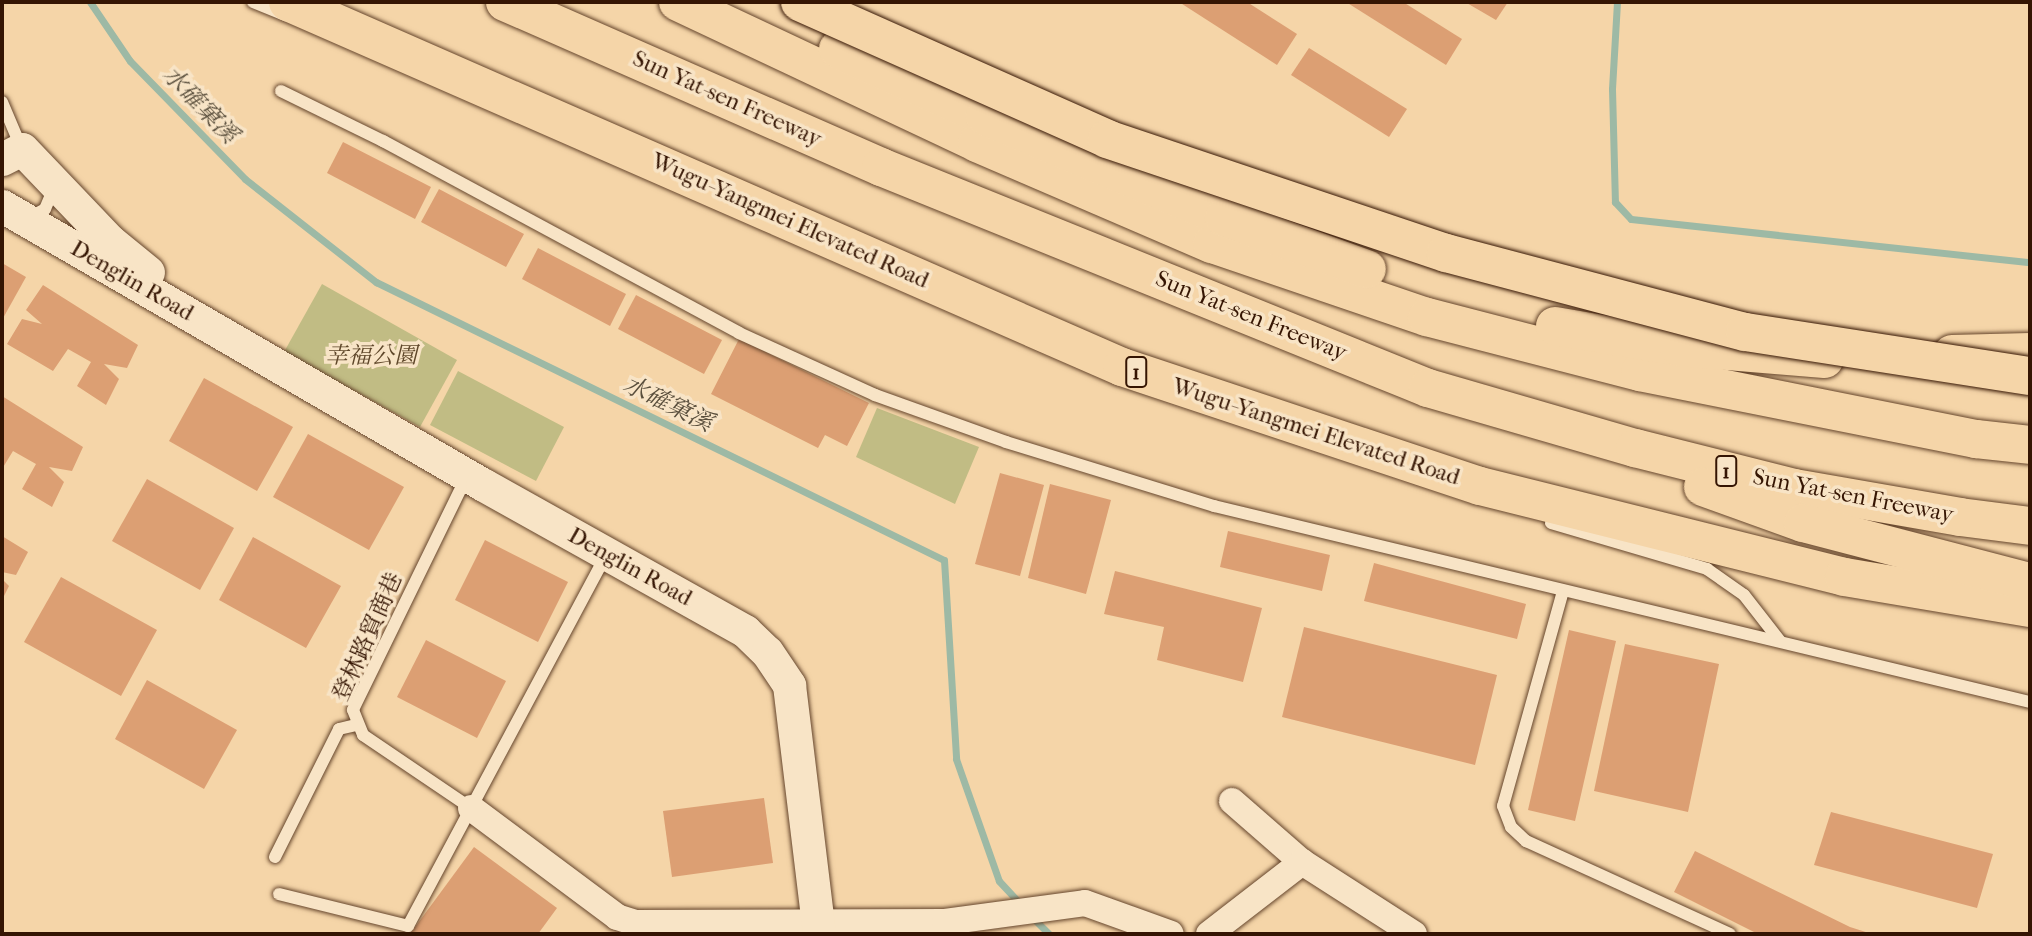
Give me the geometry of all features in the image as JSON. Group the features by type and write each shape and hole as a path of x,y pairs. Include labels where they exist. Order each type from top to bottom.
{"highway":[{"name":"Wugu-Yangmei Elevated Road","path":"288,2 1122,367 1480,486 1844,577 2030,608"},
{"name":"Sun Yat-sen Freeway","path":"505,2 881,167 1428,388 1635,448 1794,488 1960,517 2030,526"},
{"path":"678,2 977,143 1212,244 1427,317 1640,372 1976,439 2030,445"},
{"path":"736,2 985,116 1224,217 1471,307"},
{"path":"800,2 1107,139 1446,253 1745,332 2030,376"},
{"path":"1212,244 1575,331 1679,347 1788,357 2030,369"},
{"path":"1788,357 2030,352"},
{"path":"1428,388 1803,523 2030,582"}],"street":[{"name":"Denglin Road","path":"12,154 55,184 110,241 238,343"},
{"name":"Denglin Road","path":"14,212 467,476 745,631 768,652 789,685 818,929"},
{"path":"1232,801 1302,862 1414,934"},
{"path":"471,808 617,917 636,923 818,929 945,922 1085,903 1171,934"},
{"path":"1209,934 1302,862"}],"lane":[{"path":"253,2 500,100 1144,385 1207,410"},
{"path":"282,91 383,141 739,332 875,395 1006,442 1214,506 1563,592 2030,702"},
{"name":"Denglin Road","path":"2,102 12,154"},
{"name":"Denglin Road","path":"14,212 45,209 55,184"},
{"name":"登林路貿商巷","path":"467,476 353,710 363,735 471,808"},
{"path":"1539,519 1707,569 1744,595 1780,641"},
{"path":"279,894 408,926 607,554"},
{"path":"1563,592 1503,806 1511,827 1526,841 1730,934"},
{"path":"275,857 339,729 357,725"}],"green space":[{"name":"幸福公園","path":"322,284 457,360 420,427 284,352"},
{"path":"458,371 564,427 536,481 430,425"},
{"path":"877,408 979,447 955,504 856,457"}],"building":[{"path":"1179,2 1247,2 1297,34 1277,65"},
{"path":"1346,2 1403,2 1462,39 1446,65"},
{"path":"1465,2 1508,2 1496,20"},
{"path":"1309,48 1407,109 1389,137 1291,75"},
{"path":"343,142 431,187 415,219 327,173"},
{"path":"439,189 524,234 506,267 421,222"},
{"path":"538,248 626,294 610,326 522,279"},
{"path":"2,263 26,277 2,320"},
{"path":"43,285 138,345 127,368 104,364 119,379 106,405 77,386 91,362 68,349 53,371 7,344 22,319 42,324 26,310"},
{"path":"636,295 722,340 704,374 618,329"},
{"path":"739,339 869,403 847,446 825,435 818,448 711,394"},
{"path":"204,378 293,427 257,491 169,441"},
{"path":"2,396 83,447 72,471 49,467 64,482 52,507 22,489 36,464 13,451 2,469"},
{"path":"308,434 404,487 369,550 273,497"},
{"path":"1000,473 1044,485 1020,576 975,564"},
{"path":"147,479 234,528 200,590 112,541"},
{"path":"1050,484 1111,500 1086,594 1028,578"},
{"path":"1228,531 1330,555 1322,591 1220,567"},
{"path":"2,536 28,552 16,575 2,572"},
{"path":"253,537 341,586 306,648 219,600"},
{"path":"485,540 568,582 538,642 455,600"},
{"path":"1374,563 1526,604 1517,639 1364,601"},
{"path":"1115,571 1262,608 1243,682 1157,660 1164,627 1104,614"},
{"path":"61,577 157,630 121,696 24,642"},
{"path":"2,579 9,586 2,600"},
{"path":"1304,627 1497,675 1475,765 1282,717"},
{"path":"1569,630 1616,641 1575,821 1528,810"},
{"path":"426,640 506,681 477,738 397,697"},
{"path":"1625,644 1719,664 1688,812 1594,791"},
{"path":"147,680 237,730 204,789 115,739"},
{"path":"764,798 773,863 672,877 663,811"},
{"path":"1831,812 1993,854 1977,908 1814,865"},
{"path":"474,847 557,908 538,934 410,934"},
{"path":"1695,851 1850,927 1872,934 1758,934 1674,892"}],"waterway":[{"name":"水確窠溪","path":"90,2 130,61 245,179 376,282 944,560 956,759 999,881 1022,906"},
{"path":"1617,2 1612,89 1615,202 1631,219 2030,262"},
{"name":"水確窠溪","path":"1032,917 1049,934"}]}
